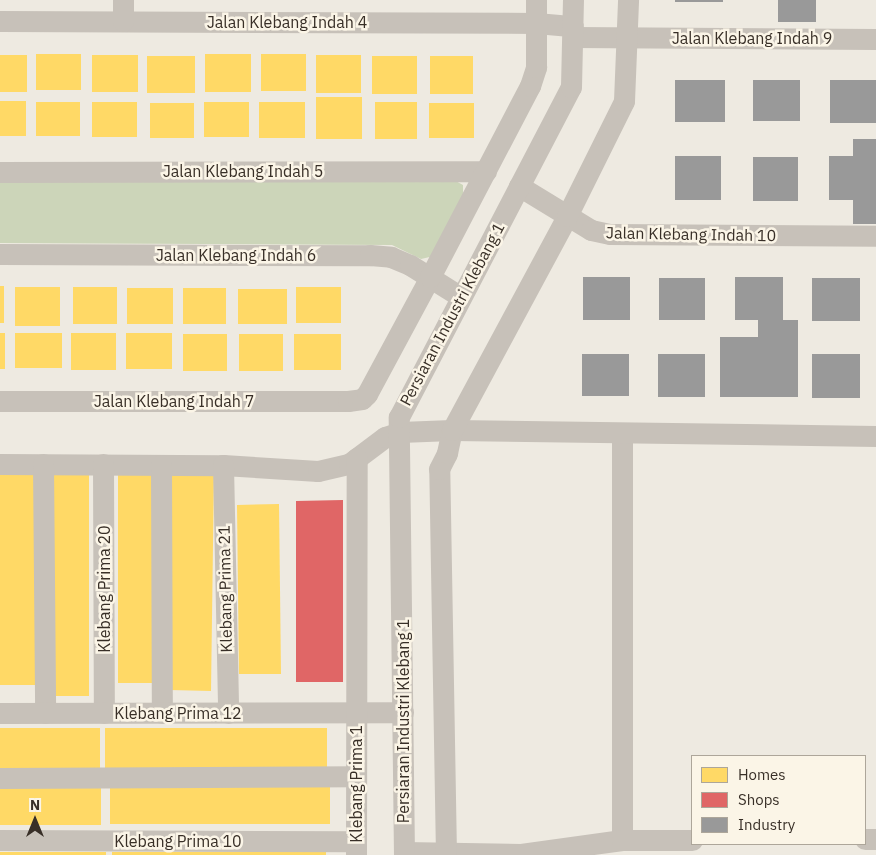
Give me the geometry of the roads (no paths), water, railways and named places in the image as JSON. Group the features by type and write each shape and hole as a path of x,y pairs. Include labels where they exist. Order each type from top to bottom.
{"street":[{"path":"123,0 123,21"},
{"path":"430,277 534,77 536,67 536,0"},
{"name":"Persiaran Industri Klebang 1","path":"404,854 400,414 571,87 572,0"},
{"path":"446,854 438,497 439,469 447,453 452,430 567,216 624,101 628,38 628,0"},
{"name":"Jalan Klebang Indah 4","path":"0,22 536,23 573,32"},
{"name":"Jalan Klebang Indah 9","path":"573,32 628,38 876,39"},
{"name":"Jalan Klebang Indah 5","path":"0,172 486,171"},
{"name":"Jalan Klebang Indah 10","path":"520,186 591,230 610,234 876,236"},
{"name":"Jalan Klebang Indah 6","path":"0,254 370,255 391,257 410,265 461,297"},
{"name":"Jalan Klebang Indah 7","path":"0,401 348,402 362,400 430,277"},
{"path":"0,464 224,465 318,471 349,464 385,437 400,432 452,430 622,434 876,436"},
{"path":"622,434 622,840"},
{"name":"Klebang Prima 1","path":"356,848 357,458"},
{"path":"43,464 45,713"},
{"name":"Klebang Prima 20","path":"103,464 104,713"},
{"path":"161,465 162,712"},
{"name":"Klebang Prima 21","path":"224,465 228,713"},
{"name":"Klebang Prima 12","path":"0,713 403,712"},
{"path":"0,778 356,776"},
{"name":"Klebang Prima 10","path":"0,840 356,848"},
{"path":"404,854 521,854 622,840 691,840"}]}
